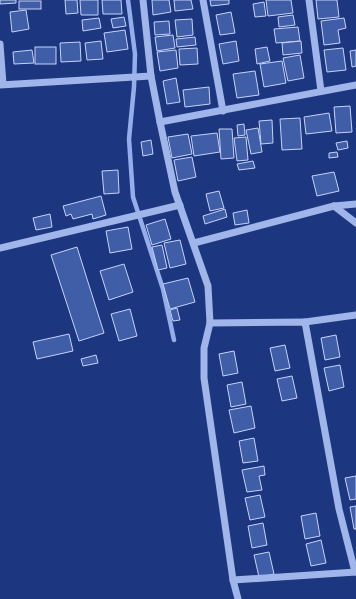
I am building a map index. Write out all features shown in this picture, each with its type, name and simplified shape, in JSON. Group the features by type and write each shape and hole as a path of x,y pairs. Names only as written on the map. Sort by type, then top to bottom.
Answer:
{"street":[{"path":"144,0 151,76 175,192 208,286 210,323 204,348 204,378 233,580 238,599"},
{"path":"203,0 223,111"},
{"path":"309,0 321,91"},
{"path":"0,44 1,85 151,76"},
{"path":"160,122 356,85"},
{"path":"194,243 334,206 356,204"},
{"path":"0,248 180,205"},
{"path":"334,206 356,223"},
{"path":"210,323 305,322 356,315"},
{"path":"233,580 356,572 339,509 305,322"}],"building":[{"path":"0,0 16,0 16,3 0,4"},
{"path":"65,0 77,0 78,13 66,14"},
{"path":"80,0 98,0 98,15 81,15"},
{"path":"102,0 121,0 122,14 103,14"},
{"path":"152,0 169,0 171,12 153,15"},
{"path":"174,0 191,0 193,9 175,11"},
{"path":"210,0 229,0 229,4 211,6"},
{"path":"266,0 291,0 293,13 268,16"},
{"path":"316,0 337,0 339,17 318,19"},
{"path":"19,1 41,1 41,9 19,9"},
{"path":"264,2 266,16 255,17 253,4"},
{"path":"26,10 29,29 12,32 10,12"},
{"path":"231,12 235,33 220,35 216,15"},
{"path":"293,15 295,25 279,27 278,17"},
{"path":"124,17 126,26 113,28 111,19"},
{"path":"99,18 101,28 83,31 82,20"},
{"path":"344,18 346,28 338,30 340,43 324,45 321,21"},
{"path":"192,19 193,35 177,37 175,20"},
{"path":"169,21 170,34 155,35 154,22"},
{"path":"298,27 300,41 276,43 274,29"},
{"path":"125,30 128,49 107,52 104,33"},
{"path":"173,35 175,48 157,51 155,37"},
{"path":"195,37 196,45 177,47 176,39"},
{"path":"101,41 103,59 87,60 85,43"},
{"path":"236,41 239,61 223,64 219,44"},
{"path":"301,41 302,53 283,55 282,43"},
{"path":"80,42 81,61 61,62 60,43"},
{"path":"35,47 56,47 56,64 35,64"},
{"path":"267,47 270,61 257,64 255,49"},
{"path":"197,48 198,64 180,65 179,49"},
{"path":"343,48 346,70 327,72 324,50"},
{"path":"32,50 34,63 14,64 13,52"},
{"path":"176,50 178,68 160,71 157,52"},
{"path":"356,50 356,66 352,67 350,51"},
{"path":"300,55 304,78 288,81 283,58"},
{"path":"282,61 286,83 264,87 260,64"},
{"path":"255,71 259,95 237,98 233,74"},
{"path":"176,78 180,102 167,104 163,81"},
{"path":"209,87 210,104 185,107 183,90"},
{"path":"350,106 352,132 336,133 334,107"},
{"path":"329,113 332,131 306,134 304,117"},
{"path":"300,118 302,149 282,150 280,119"},
{"path":"272,120 273,143 261,144 259,121"},
{"path":"244,124 245,135 238,136 237,125"},
{"path":"258,128 262,152 251,154 246,130"},
{"path":"219,129 232,129 234,158 221,159"},
{"path":"217,133 220,152 194,156 191,136"},
{"path":"188,134 192,154 172,158 168,137"},
{"path":"246,137 248,160 237,161 234,138"},
{"path":"151,140 153,154 143,156 141,142"},
{"path":"347,141 348,148 338,150 336,143"},
{"path":"337,152 338,157 329,158 329,153"},
{"path":"192,157 196,177 178,181 174,160"},
{"path":"253,161 255,168 239,170 237,164"},
{"path":"118,170 119,193 104,194 102,171"},
{"path":"334,172 339,191 317,196 312,176"},
{"path":"219,191 224,208 210,211 206,194"},
{"path":"101,196 106,215 93,219 92,214 73,219 71,214 66,216 63,206"},
{"path":"225,209 227,217 205,224 203,216"},
{"path":"247,210 249,223 235,225 233,213"},
{"path":"50,214 52,227 36,230 33,218"},
{"path":"165,219 171,239 152,245 146,225"},
{"path":"128,227 132,249 110,253 106,231"},
{"path":"180,240 186,264 170,268 164,243"},
{"path":"162,245 167,268 158,270 152,247"},
{"path":"77,247 104,333 79,341 51,255"},
{"path":"124,264 133,292 109,300 100,271"},
{"path":"188,278 195,302 170,309 163,284"},
{"path":"177,308 180,320 173,321 170,310"},
{"path":"130,309 137,336 119,341 111,314"},
{"path":"69,334 73,351 37,359 33,342"},
{"path":"336,335 340,357 325,360 321,338"},
{"path":"285,345 290,368 275,371 270,348"},
{"path":"234,351 238,373 223,376 219,354"},
{"path":"96,355 98,363 83,366 81,359"},
{"path":"340,365 344,387 329,391 324,368"},
{"path":"292,376 297,398 282,401 277,379"},
{"path":"242,382 246,404 231,407 227,385"},
{"path":"251,406 255,428 234,433 229,410"},
{"path":"254,438 258,461 243,463 239,441"},
{"path":"264,466 265,475 259,476 262,490 247,492 242,470"},
{"path":"356,476 356,499 350,500 345,478"},
{"path":"260,495 265,517 250,520 245,498"},
{"path":"356,506 356,529 354,529 350,507"},
{"path":"316,513 320,536 305,539 301,516"},
{"path":"263,523 267,545 252,548 248,526"},
{"path":"321,540 326,563 311,566 306,544"},
{"path":"269,552 274,574 259,577 254,555"}],"waterway":[{"path":"128,0 135,54 134,87 129,139 133,197 163,289 174,340"}]}
